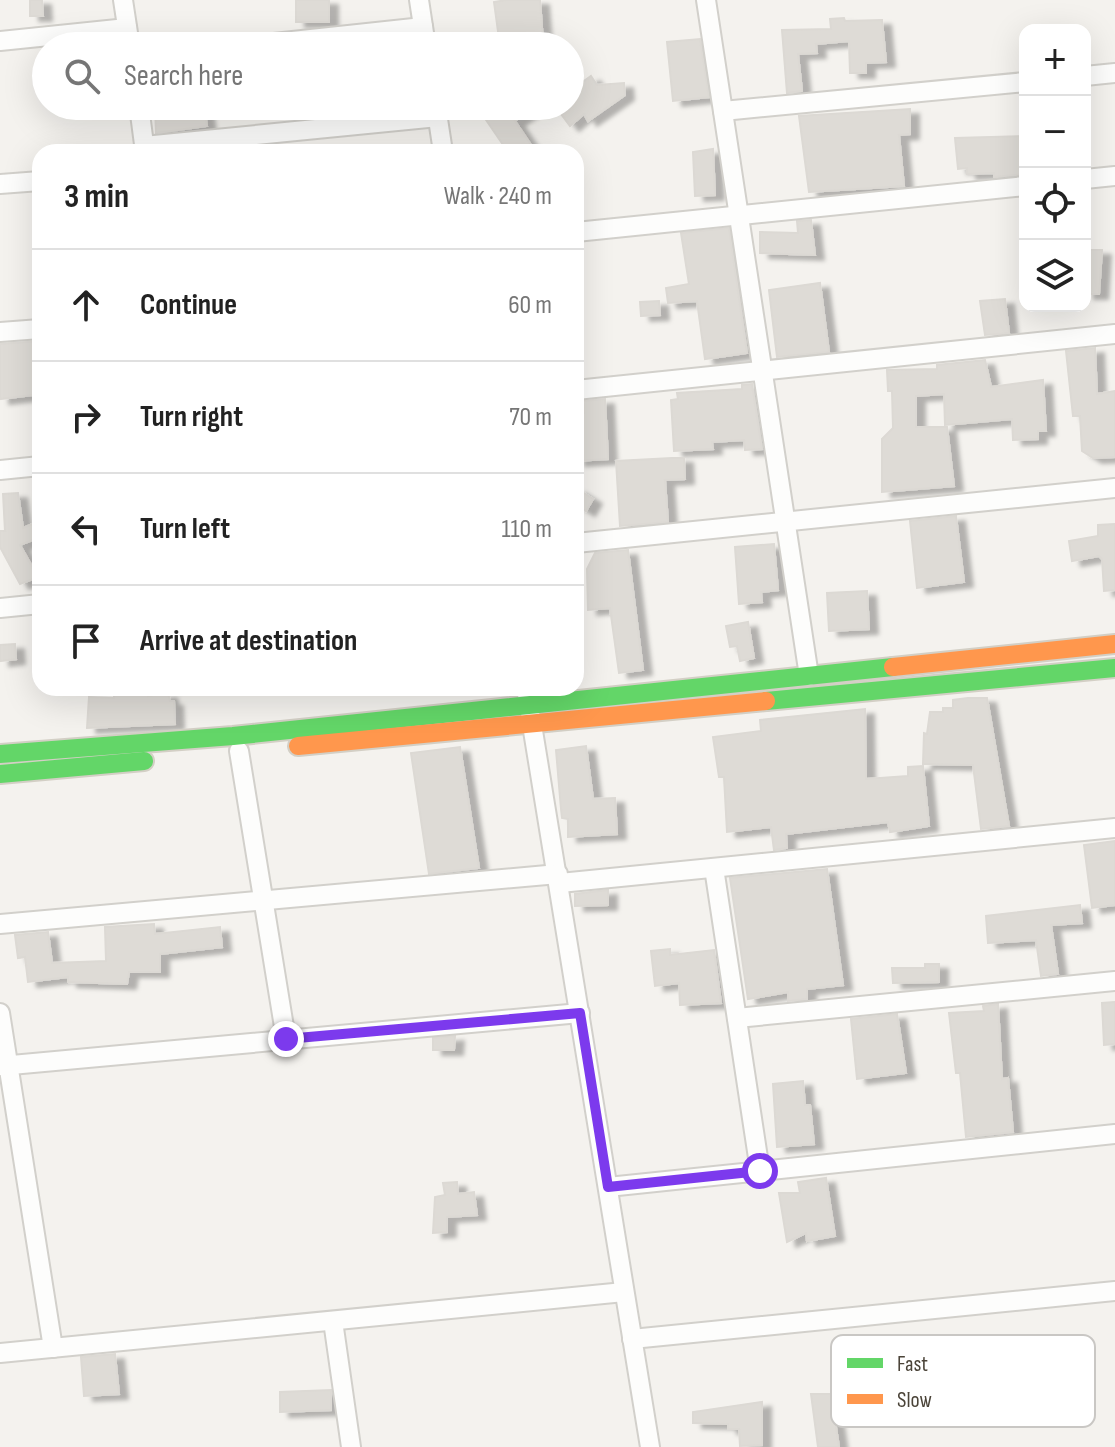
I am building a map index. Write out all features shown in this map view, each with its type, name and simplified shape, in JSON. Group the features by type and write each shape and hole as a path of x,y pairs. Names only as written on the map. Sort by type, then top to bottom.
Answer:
{"street":[{"path":"123,0 128,32"},
{"path":"419,0 424,32"},
{"path":"706,0 809,676"},
{"path":"376,32 423,27"},
{"path":"0,41 32,40"},
{"path":"1091,75 1115,73"},
{"path":"723,111 1019,83"},
{"path":"141,120 144,144"},
{"path":"184,144 374,120"},
{"path":"438,120 442,144"},
{"path":"1091,178 1115,176"},
{"path":"0,184 32,182"},
{"path":"584,231 1019,187"},
{"path":"0,332 32,330"},
{"path":"584,389 1115,334"},
{"path":"0,470 32,467"},
{"path":"584,542 1115,488"},
{"path":"0,608 32,605"},
{"path":"584,691 809,676 1115,644"},
{"path":"956,660 961,683"},
{"path":"0,774 1115,668"},
{"path":"0,754 233,736 520,696"},
{"path":"527,696 650,1447"},
{"path":"239,751 286,1039"},
{"path":"0,924 264,900 714,868 1115,828"},
{"path":"714,868 760,1171"},
{"path":"737,1018 1115,981"},
{"path":"0,1013 4,1065 53,1348"},
{"path":"4,1065 580,1013"},
{"path":"608,1187 1115,1134"},
{"path":"632,1339 1115,1291"},
{"path":"0,1353 624,1292"},
{"path":"333,1321 351,1447"}],"building":[{"path":"30,0 42,0 43,16 30,16"},
{"path":"296,0 329,0 329,22 296,22"},
{"path":"540,0 542,32 498,32 494,2"},
{"path":"844,18 845,21 882,20 886,62 866,63 866,73 850,73 849,41 816,44 817,53 798,54 802,91 787,93 782,30 831,29 830,19"},
{"path":"700,39 709,97 673,101 667,42"},
{"path":"591,76 597,85 624,83 625,95 588,121 584,114 584,81"},
{"path":"910,109 910,134 899,135 904,186 809,192 799,116"},
{"path":"156,120 206,120 207,126 156,133"},
{"path":"486,120 517,120 530,144 503,144"},
{"path":"1019,136 1019,175 994,177 994,173 967,174 967,168 958,169 955,138"},
{"path":"713,149 715,195 695,196 693,152"},
{"path":"811,220 815,255 760,253 760,232 798,233 797,221"},
{"path":"729,228 747,353 705,359 697,301 668,303 666,288 689,284 681,233"},
{"path":"1091,250 1102,250 1099,294 1091,294"},
{"path":"820,283 829,352 777,357 769,290"},
{"path":"1005,299 1009,333 985,335 980,301"},
{"path":"659,301 660,315 641,316 640,302"},
{"path":"32,342 32,395 0,399 0,344"},
{"path":"1095,348 1097,394 1115,391 1115,457 1093,458 1082,451 1080,416 1073,416 1066,351"},
{"path":"985,360 991,387 1043,380 1046,431 1038,431 1038,439 1013,440 1012,419 945,425 944,394 916,396 916,427 947,427 954,486 882,492 882,439 893,428 892,391 888,391 887,370 937,369 937,365"},
{"path":"752,384 762,449 745,450 744,440 712,442 713,449 674,451 671,400 678,399 677,393 742,389 742,385"},
{"path":"605,399 608,459 584,460 584,401"},
{"path":"684,458 685,479 665,480 668,522 620,526 616,461"},
{"path":"18,493 23,528 32,524 32,540 20,545 32,566 32,579 20,584 0,547 0,531 5,531 3,494"},
{"path":"584,493 593,499 584,510"},
{"path":"956,516 964,582 917,588 910,521"},
{"path":"1115,524 1115,590 1104,591 1102,559 1099,556 1072,561 1069,541 1098,536 1098,525"},
{"path":"774,544 778,590 761,592 762,602 739,604 735,547"},
{"path":"628,550 643,670 619,673 610,608 588,610 587,569 595,553"},
{"path":"867,591 869,629 829,631 827,593"},
{"path":"748,622 754,658 740,661 737,646 730,647 726,626"},
{"path":"15,644 16,659 0,661 0,645"},
{"path":"169,696 170,701 174,701 175,724 87,728 89,697"},
{"path":"987,698 1009,826 981,829 973,765 923,764 924,733 927,734 930,712 943,712 943,708 953,708 953,700"},
{"path":"865,709 866,779 908,776 908,767 923,766 929,826 890,832 888,822 786,834 787,848 774,850 771,827 727,832 724,777 719,777 713,737 761,731 760,720"},
{"path":"586,746 593,799 615,798 617,834 568,837 568,819 562,818 556,750"},
{"path":"460,747 479,868 429,874 411,753"},
{"path":"1115,841 1115,905 1092,908 1084,845"},
{"path":"827,869 843,985 807,989 807,999 788,1001 788,992 748,999 730,878"},
{"path":"608,890 608,905 575,906 575,894"},
{"path":"1080,905 1082,923 1051,925 1058,974 1041,976 1036,940 988,943 986,916"},
{"path":"154,924 155,934 220,927 222,947 160,954 160,972 129,972 127,984 68,982 68,977 28,982 25,957 18,958 15,935 48,932 52,963 106,961 105,927"},
{"path":"670,949 670,955 714,950 721,1003 680,1005 679,983 655,986 651,951"},
{"path":"925,964 939,964 939,982 893,983 892,968 925,968"},
{"path":"1115,1002 1115,1044 1104,1045 1102,1003"},
{"path":"998,1004 1002,1079 1008,1078 1013,1132 966,1137 960,1073 956,1073 949,1013 984,1011 983,1006"},
{"path":"897,1014 906,1073 857,1079 851,1019"},
{"path":"455,1036 454,1050 433,1050 433,1038"},
{"path":"803,1081 805,1105 810,1105 814,1144 777,1147 773,1084"},
{"path":"826,1178 835,1236 807,1241 806,1233 787,1242 779,1193 800,1193 798,1182"},
{"path":"457,1182 458,1194 474,1192 477,1215 447,1217 447,1232 433,1233 435,1197 445,1195 443,1183"},
{"path":"115,1354 119,1394 84,1396 81,1357"},
{"path":"331,1390 331,1410 280,1412 280,1392"},
{"path":"811,1394 831,1394 831,1427 836,1427 839,1447 818,1447"},
{"path":"762,1402 762,1445 740,1446 739,1429 728,1429 728,1424 693,1423 693,1412"}],"traffic: fast":[{"path":"0,754 233,736 893,667"},
{"path":"766,701 1115,668"},
{"path":"0,774 144,761"}],"traffic: slow":[{"path":"893,667 1115,644"},
{"path":"298,746 766,701"}],"route":[{"path":"286,1039 580,1013 608,1187 760,1171"}]}
